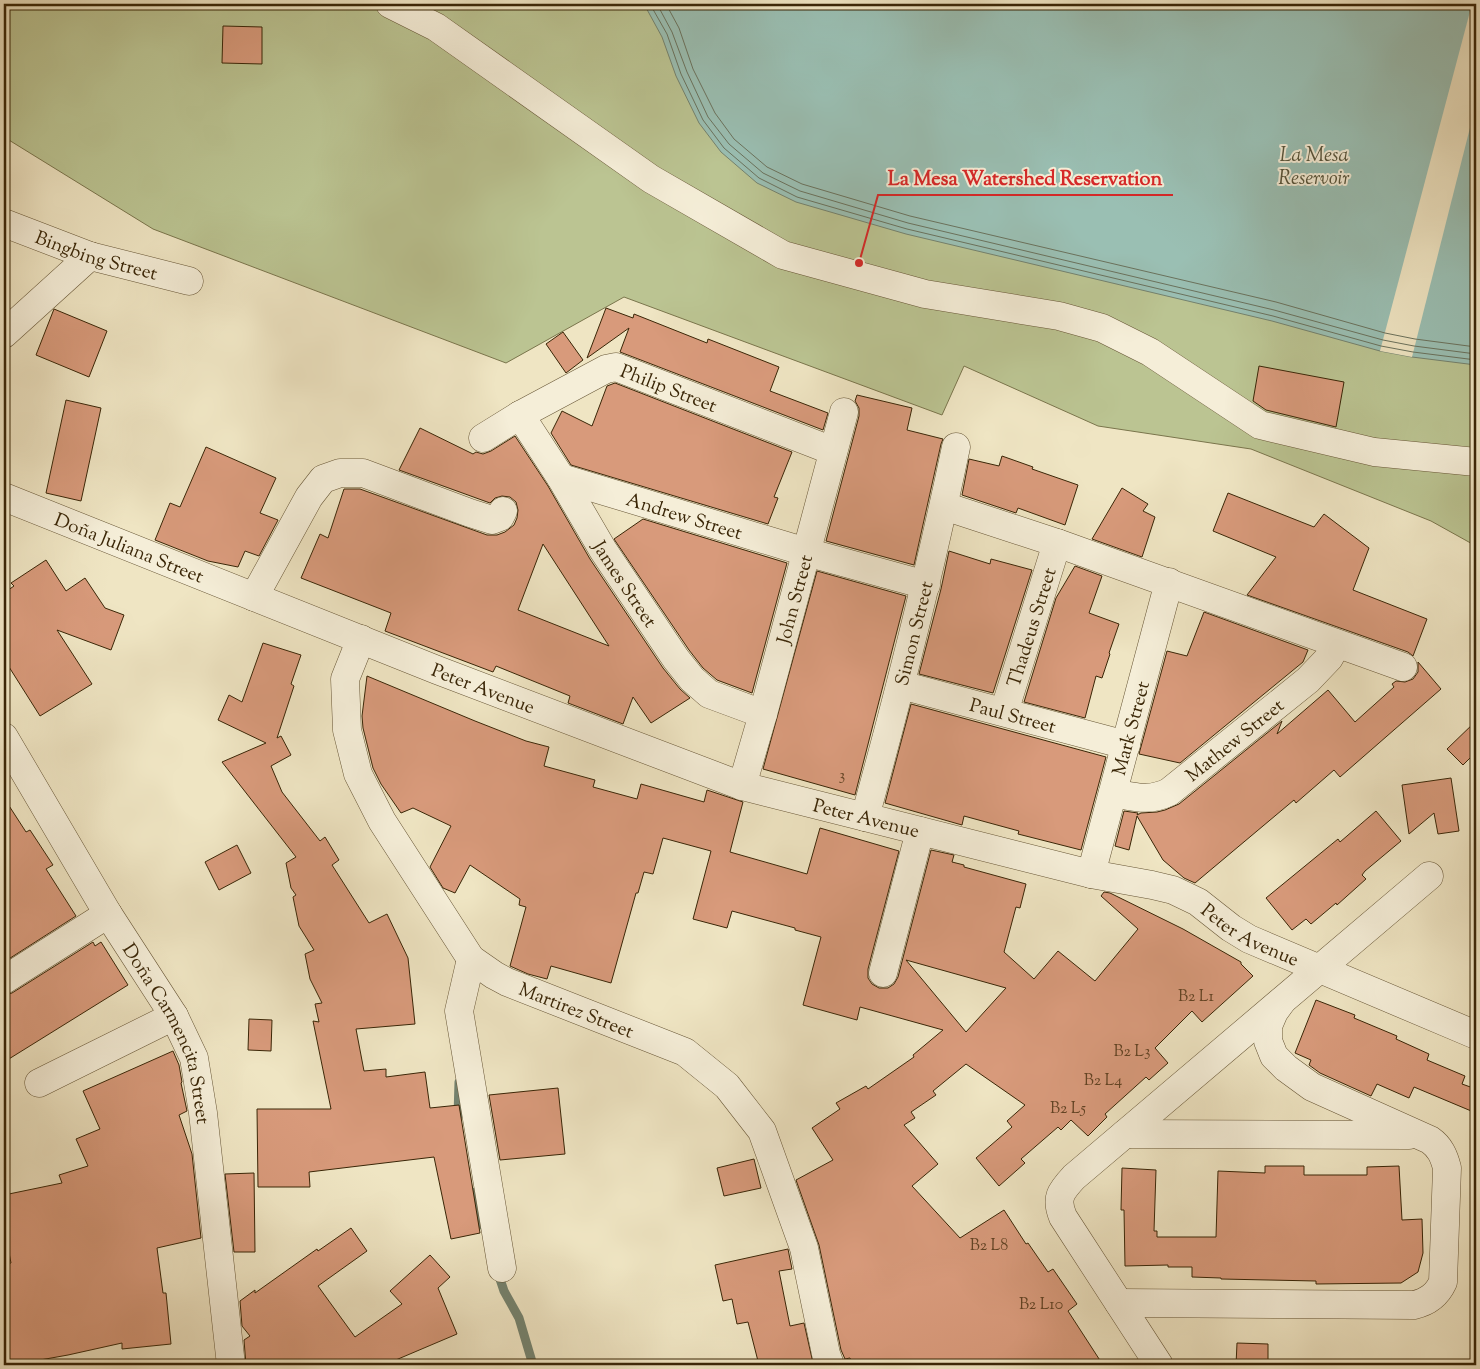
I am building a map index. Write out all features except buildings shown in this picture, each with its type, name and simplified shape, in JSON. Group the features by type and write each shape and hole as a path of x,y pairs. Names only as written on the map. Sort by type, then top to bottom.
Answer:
{"street":[{"path":"390,4 436,27 651,179 783,255 925,294 1059,316 1102,328 1150,352 1260,425 1374,452 1476,462"},
{"name":"Bingbing Street","path":"4,223 90,256 189,281"},
{"path":"4,334 90,256"},
{"name":"Philip Street","path":"483,438 520,415 606,369 616,367 833,450"},
{"name":"John Street","path":"742,786 764,714 844,412"},
{"name":"James Street","path":"520,415 561,478 603,550 676,659 692,679 709,694 764,714"},
{"name":"Simon Street","path":"865,817 926,585 956,447"},
{"path":"254,597 309,497 323,479 340,472 363,474 470,514 492,520 500,517 503,511"},
{"name":"Andrew Street","path":"561,478 806,552 926,585"},
{"name":"Doña Juliana Street","path":"4,497 254,597"},
{"path":"944,506 1169,582 1337,644 1403,666"},
{"name":"Thadeus Street","path":"1004,712 1057,543"},
{"name":"Mark Street","path":"1091,874 1169,582"},
{"name":"Peter Avenue","path":"254,597 742,786 1091,874 1152,885 1181,893 1198,902 1231,928 1249,939 1476,1035"},
{"name":"Martirez Street","path":"361,639 345,679 347,730 358,774 382,821 471,959 494,976 507,982 685,1052 726,1086 762,1131 804,1248 826,1354 830,1365"},
{"name":"Mathew Street","path":"1113,792 1143,798 1159,797 1169,792 1308,680 1328,658 1337,644"},
{"name":"Paul Street","path":"901,685 1126,745"},
{"name":"Doña Carmencita Street","path":"6,748 108,914 174,1016 194,1058 203,1113 231,1365"},
{"path":"883,974 920,831"},
{"path":"1159,1365 1062,1217 1059,1203 1063,1189 1074,1177 1429,876"},
{"path":"4,980 108,914"},
{"path":"471,959 460,1011 502,1268"},
{"path":"1119,1303 1414,1305 1425,1302 1439,1290 1443,1282 1447,1168 1444,1157 1438,1146 1430,1140 1312,1087 1286,1068 1274,1056 1268,1041 1268,1026 1274,1012 1282,1001"},
{"path":"39,1083 174,1016"},
{"path":"1125,1134 1420,1135"}],"green space":[{"path":"4,4 1476,4 1476,546 1431,521 1251,449 1098,426 964,366 942,415 624,297 506,363 153,229 4,137"}],"water":[{"name":"La Mesa Reservoir","path":"644,4 1476,4 1476,365 1380,351 1272,321 906,234 796,202 757,183 721,152 699,123 676,76 662,37"}],"pier":[{"path":"1472,4 1476,4 1476,104 1412,357 1380,351"}],"waterway":[{"path":"458,1116 459,1082"},
{"path":"472,1192 482,1225"},
{"path":"497,1270 504,1291 519,1318 533,1365"}],"place":[{"name":"La Mesa Watershed Reservation","path":"859,263"}]}
